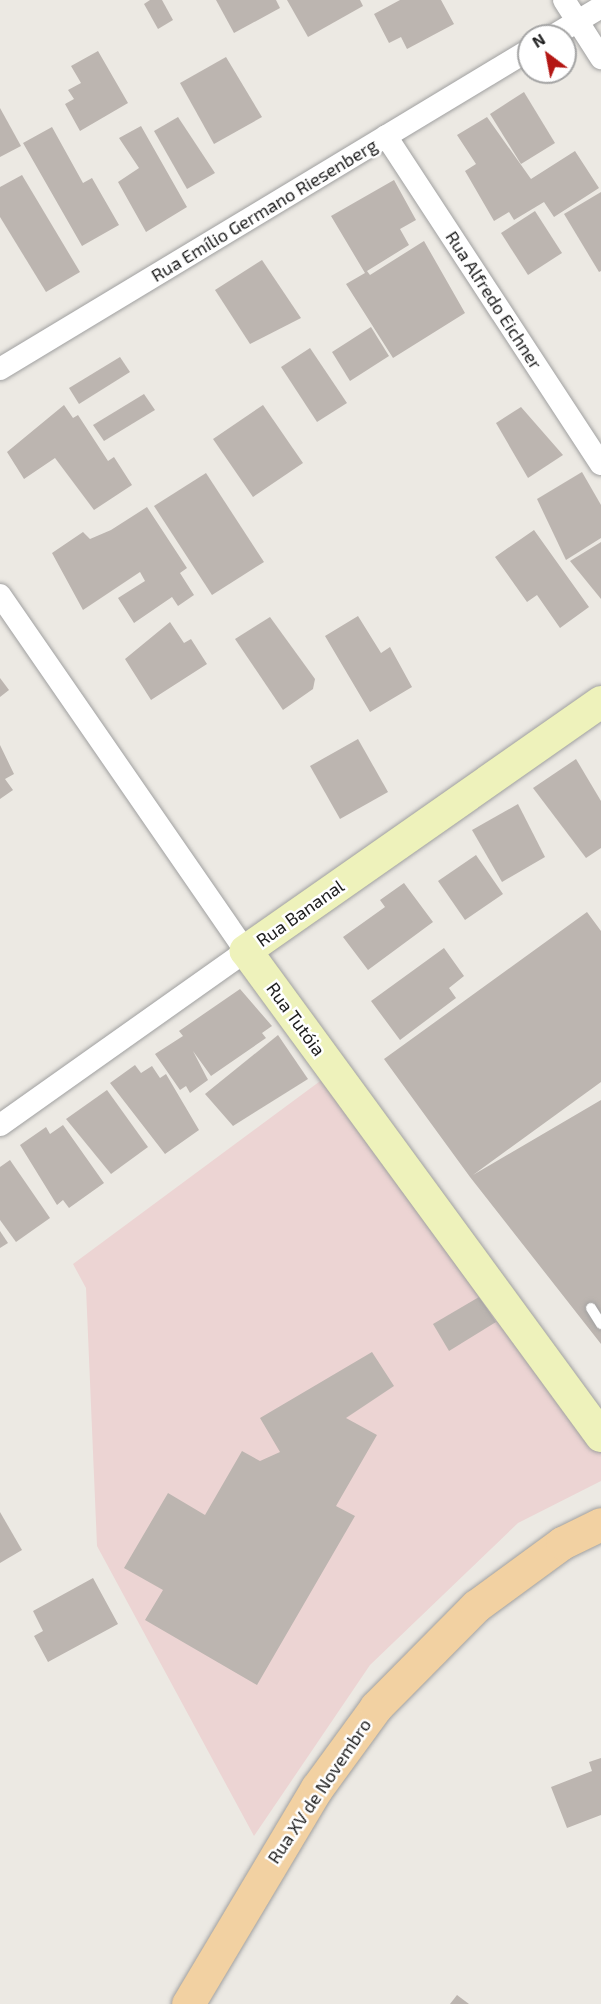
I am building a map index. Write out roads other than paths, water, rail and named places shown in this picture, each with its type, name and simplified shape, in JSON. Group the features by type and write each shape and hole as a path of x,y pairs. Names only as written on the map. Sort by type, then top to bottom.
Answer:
{"main road":[{"name":"Rua XV de Novembro","path":"188,2004 317,1788 376,1707 476,1606 562,1544 601,1524"}],"street":[{"path":"564,0 601,58"},
{"path":"573,24 601,7"},
{"name":"Rua Emílio Germano Riesenberg","path":"0,369 517,57"},
{"name":"Rua Alfredo Eichner","path":"386,136 601,464"},
{"name":"Rua Tutóia","path":"0,595 246,951 601,1436"},
{"name":"Rua Bananal","path":"0,1125 601,702"}],"lane":[{"path":"591,1308 601,1324"}]}
